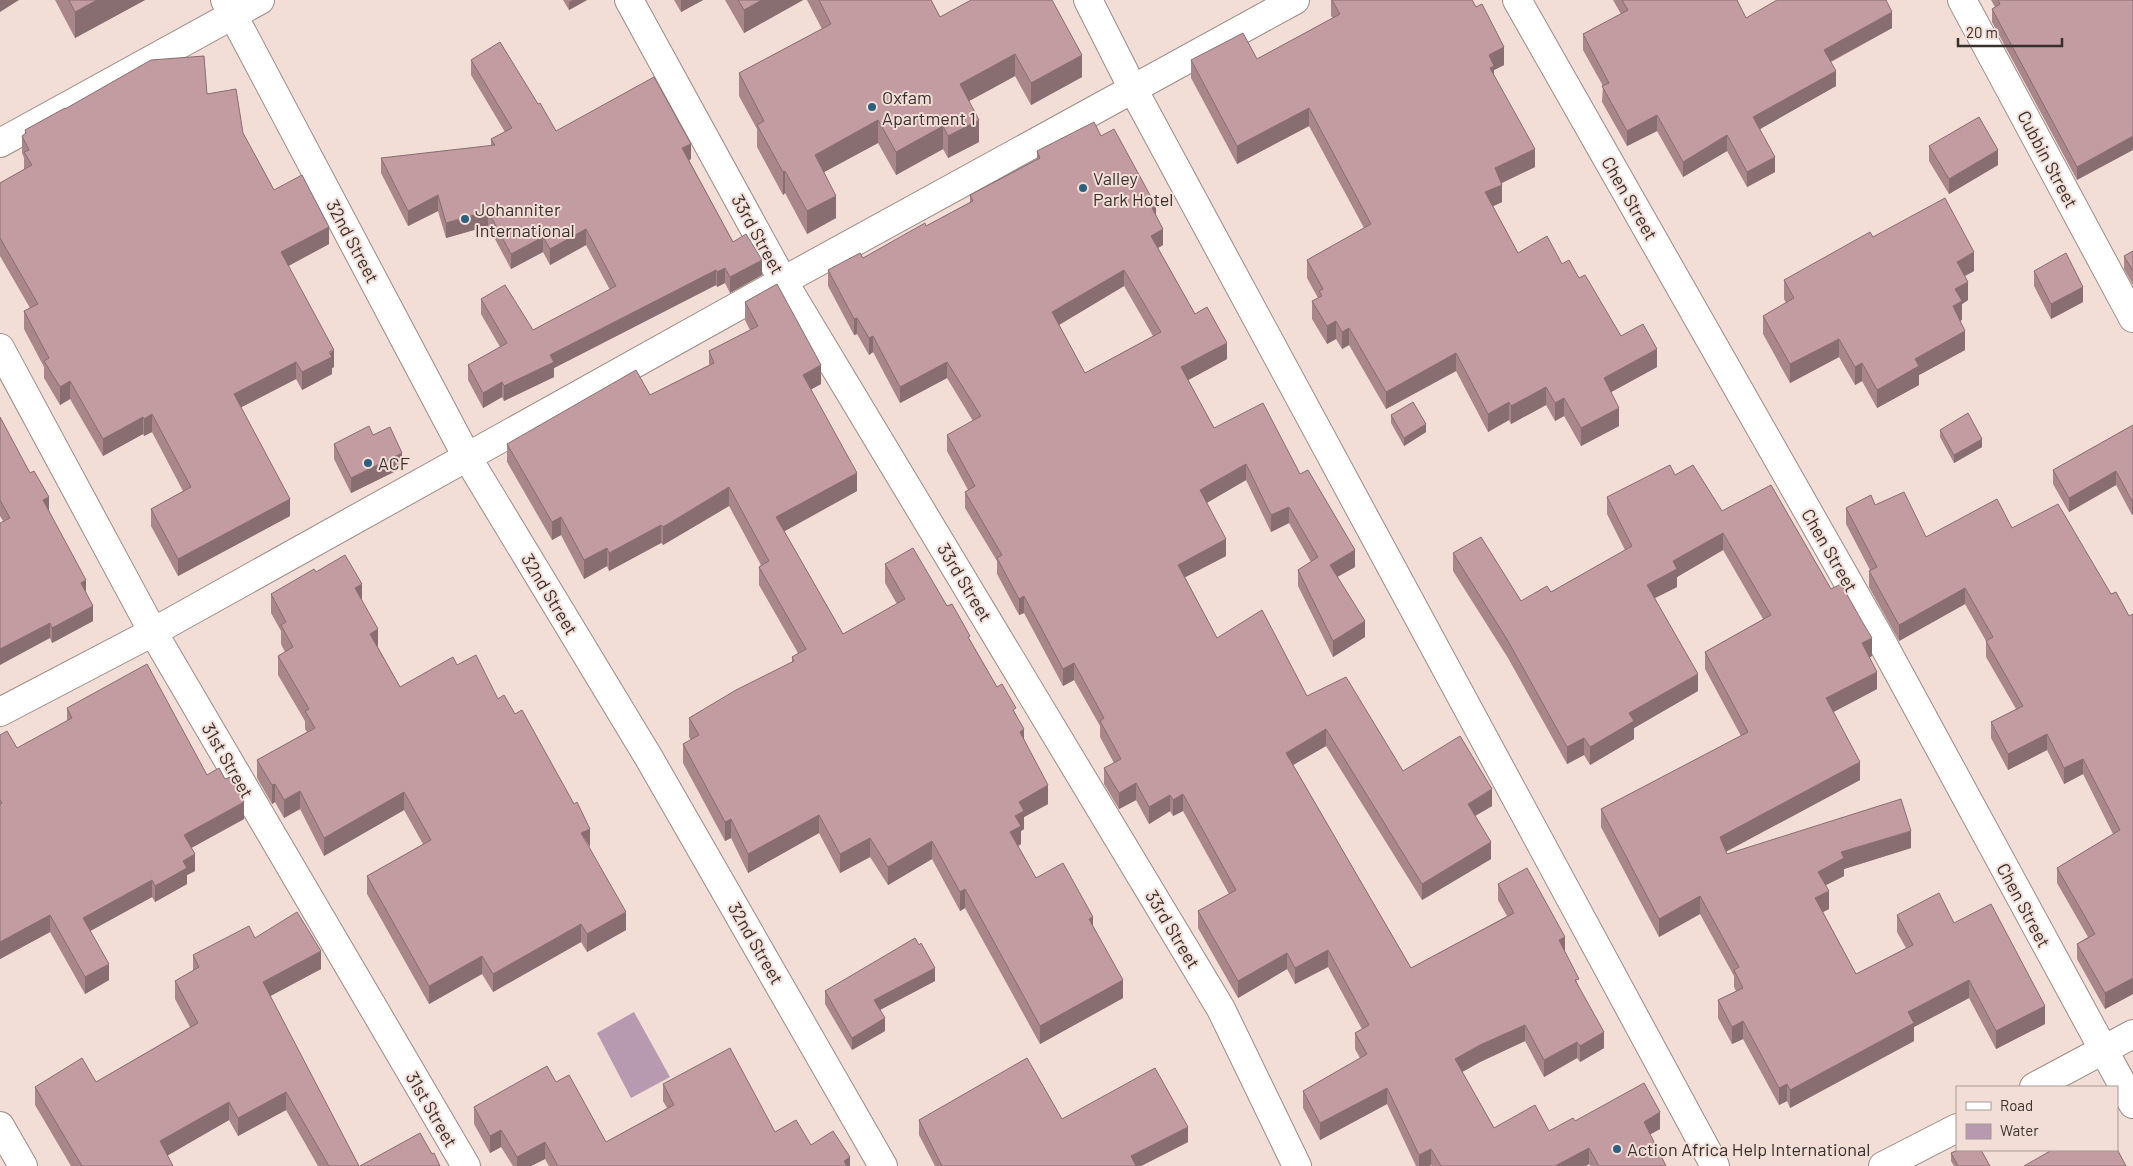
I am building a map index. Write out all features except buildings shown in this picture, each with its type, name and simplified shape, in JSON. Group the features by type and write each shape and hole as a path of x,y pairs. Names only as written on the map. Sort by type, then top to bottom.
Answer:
{"street":[{"path":"0,143 228,7 260,0"},
{"name":"33rd Street","path":"629,0 783,281 1221,1009 1297,1166"},
{"path":"1088,0 1133,89 1716,1166"},
{"path":"0,712 153,632 783,281 1295,0"},
{"name":"Chen Street","path":"1517,0 1872,624 2133,1104"},
{"name":"Cubbin Street","path":"1962,0 2133,318"},
{"name":"32nd Street","path":"228,7 467,457 649,758 884,1166"},
{"name":"31st Street","path":"0,348 153,632 466,1166"},
{"path":"2036,1086 2133,1034"},
{"path":"0,1126 23,1166"},
{"path":"1883,1166 1956,1129"}],"water":[{"path":"634,1012 670,1077 631,1098 597,1033"}],"place":[{"name":"Oxfam Apartment 1","path":"872,107"},
{"name":"Valley Park Hotel","path":"1083,188"},
{"name":"Johanniter International","path":"465,219"},
{"name":"ACF","path":"368,463"},
{"name":"Action Africa Help International","path":"1617,1149"}]}
